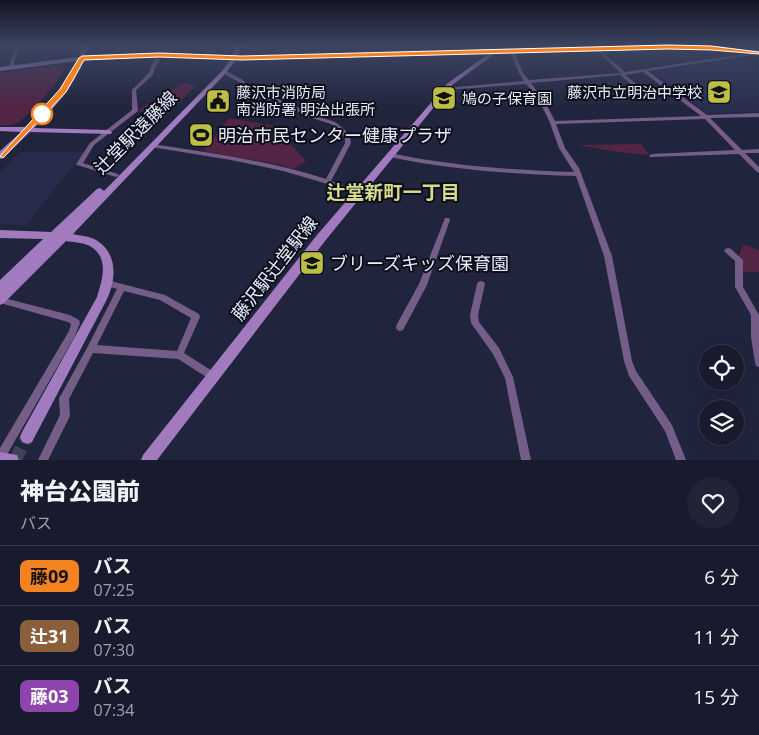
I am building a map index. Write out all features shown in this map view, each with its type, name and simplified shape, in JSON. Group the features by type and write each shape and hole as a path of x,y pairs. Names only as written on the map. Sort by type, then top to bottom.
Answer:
{"street":[{"path":"0,156 67,86 77,67"},
{"path":"116,175 79,164 92,144 135,110 134,90 150,75 155,67"},
{"name":"辻堂駅遠藤線","path":"59,236 221,67"},
{"name":"辻堂駅遠藤線","path":"59,236 81,221 224,72 226,67"},
{"name":"藤沢駅辻堂駅線","path":"148,460 321,238 446,89 470,67"},
{"path":"520,67 527,82 542,102 553,123 562,148 578,174 606,249 632,373 669,428 681,460"},
{"path":"616,67 653,100"},
{"path":"446,89 623,74 666,67"},
{"path":"645,71 707,118 759,171"},
{"path":"224,72 241,81 250,93 286,104 308,115 333,124 342,130 348,138 348,143 328,181"},
{"path":"553,123 759,116"},
{"path":"0,129 108,132"},
{"path":"153,146 280,167 328,181 358,194"},
{"path":"652,156 759,151"},
{"path":"390,155 480,169 578,174"},
{"path":"400,327 423,284 447,220"},
{"path":"0,234 59,236 93,243 106,256 109,268 102,298 27,437"},
{"path":"0,287 59,236"},
{"path":"12,460 0,459 76,323 70,319 0,300 59,236"},
{"path":"728,251 738,260 738,287 755,314 755,337 759,363"},
{"path":"107,283 162,297 196,317 179,355"},
{"path":"481,284 474,315 475,323 496,351 509,377 526,460"},
{"path":"43,460 65,416 64,398 92,349 122,287"},
{"path":"92,349 179,355 214,377"}],"shaded area":[{"path":"38,67 66,67 58,81 38,104 17,123 10,125 0,125 0,73"},
{"name":"藤沢市立明治中学校","path":"684,67 755,67 759,70 759,112 707,114 653,72"},
{"path":"184,83 195,86 162,120 139,111 139,109"},
{"path":"229,118 275,126 306,161 294,169 277,164 203,151"},
{"path":"641,144 649,155 577,145"},
{"path":"20,152 84,152 26,225 0,224 0,173"},
{"path":"743,244 759,250 759,272 741,272 738,258"}],"tunnel":[{"path":"15,460 27,437"}],"bus line":[{"name":"藤09","path":"0,156 67,86 77,67"}],"place":[{"name":"藤沢市立明治中学校","path":"719,92"},
{"name":"鳩の子保育園","path":"444,98"},
{"name":"藤沢市消防局 南消防署 明治出張所","path":"218,101"},
{"name":"明治市民センター健康プラザ","path":"201,135"},
{"name":"ブリーズキッズ保育園","path":"312,263"}],"district":[{"name":"辻堂新町一丁目","path":"393,192"}]}
